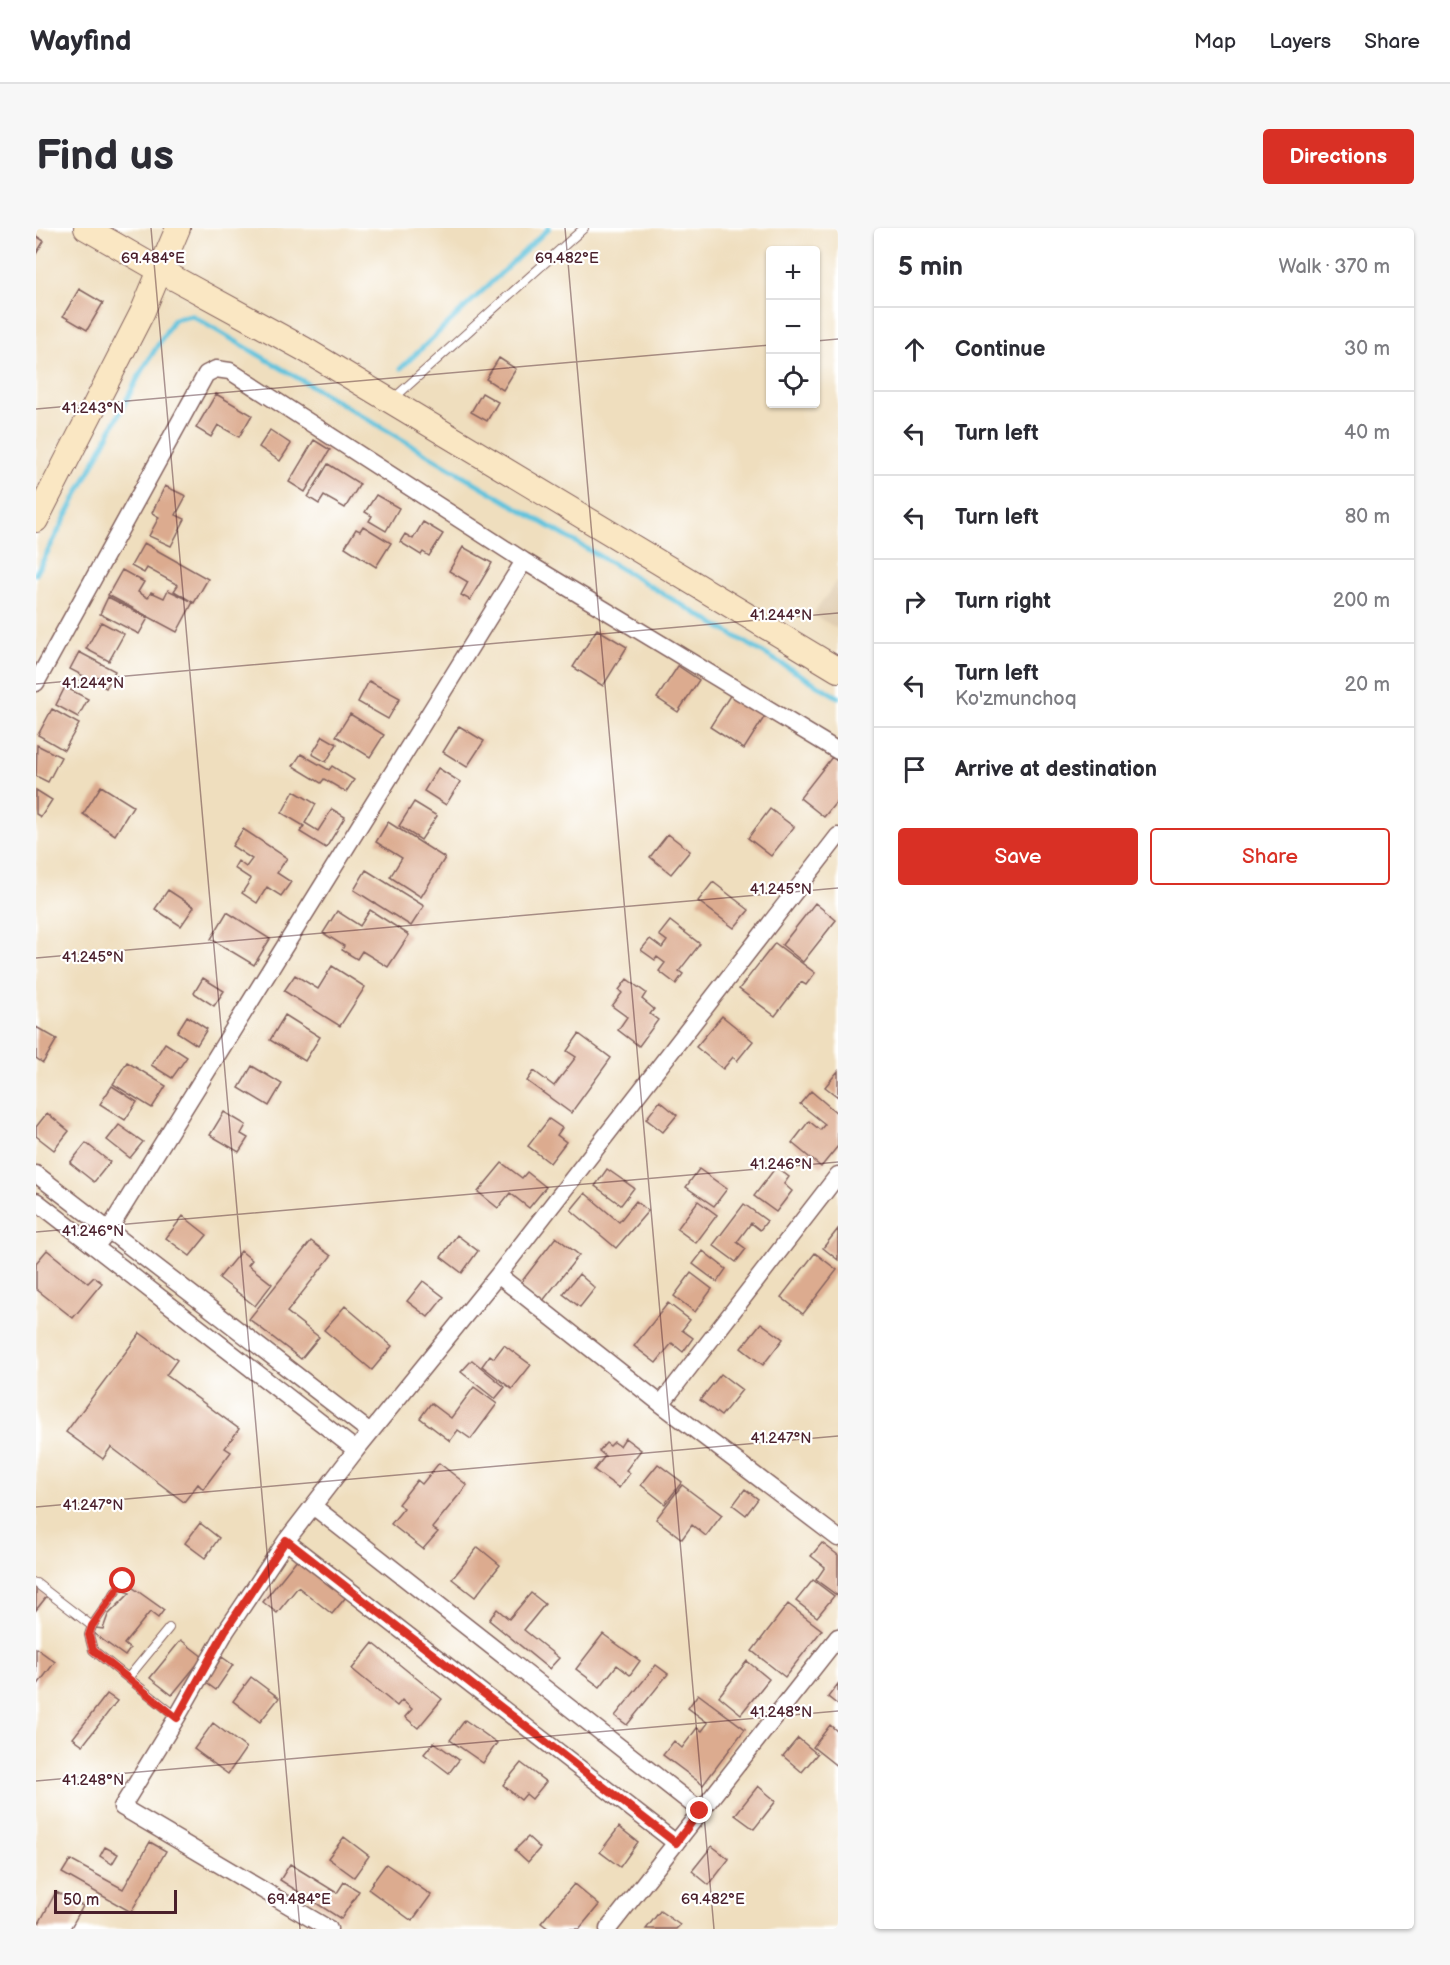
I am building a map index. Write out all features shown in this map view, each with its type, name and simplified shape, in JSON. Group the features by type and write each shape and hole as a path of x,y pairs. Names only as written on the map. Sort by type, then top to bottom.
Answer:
{"main road":[{"path":"86,228 304,349 838,670"},
{"path":"36,520 139,319 178,228"},
{"path":"214,300 405,423 838,682"}],"street":[{"path":"36,683 206,374 216,369 230,371 524,561 838,751"},
{"path":"95,1247 108,1231 524,561"},
{"path":"328,1929 122,1807 177,1718 225,1631 286,1540 370,1432 498,1275 838,836"},
{"path":"36,1174 370,1432"},
{"path":"661,1404 838,1175"},
{"path":"36,1201 356,1450"},
{"path":"498,1275 661,1404 838,1538"},
{"path":"313,1506 700,1811"},
{"path":"286,1540 676,1843"},
{"path":"608,1929 838,1637"}],"lane":[{"path":"390,401 584,228"},
{"path":"123,1581 92,1626 89,1635 93,1650 177,1718"},
{"path":"36,1582 92,1626"},
{"path":"128,1678 169,1628"}],"shaded area":[{"path":"838,579 838,629 813,615"}],"building":[{"path":"36,236 44,241 36,254"},
{"path":"79,289 103,303 87,330 63,316"},
{"path":"499,358 516,369 503,390 486,379"},
{"path":"482,393 498,402 487,421 471,412"},
{"path":"216,394 252,415 239,437 218,425 211,437 196,428"},
{"path":"270,430 291,444 280,461 259,447"},
{"path":"314,440 330,450 305,492 289,482"},
{"path":"328,464 360,484 345,508 324,496 319,504 308,497"},
{"path":"165,486 186,496 176,515 185,519 171,546 149,536 159,517 152,513"},
{"path":"376,495 399,508 386,531 369,521 372,516 365,512"},
{"path":"423,522 443,534 429,556 423,552 421,555 400,542 405,534 413,539"},
{"path":"363,526 391,543 376,567 345,547 356,529 360,531"},
{"path":"144,543 208,579 194,603 174,591 178,585 147,568 144,573 131,566"},
{"path":"463,547 492,563 470,600 461,595 468,582 449,571"},
{"path":"122,570 144,582 138,592 148,598 151,592 164,598 168,590 193,602 177,632 108,595"},
{"path":"108,597 148,618 139,634 100,614"},
{"path":"101,622 124,634 109,661 86,649"},
{"path":"597,629 627,647 603,686 573,667"},
{"path":"79,652 115,671 106,688 70,669"},
{"path":"678,666 699,680 678,712 657,698"},
{"path":"369,681 400,698 388,719 358,702"},
{"path":"65,687 88,699 78,717 56,705"},
{"path":"731,694 765,716 744,749 710,727"},
{"path":"52,709 79,724 64,750 38,735"},
{"path":"350,714 384,735 370,757 336,736"},
{"path":"459,726 484,741 467,767 443,752"},
{"path":"323,736 337,744 326,762 312,754"},
{"path":"37,745 61,757 48,782 36,776"},
{"path":"301,754 329,770 332,766 354,780 346,792 324,779 321,783 293,766"},
{"path":"832,757 838,762 838,800 824,817 800,798"},
{"path":"438,768 460,782 446,805 424,791"},
{"path":"101,786 133,806 115,835 83,814"},
{"path":"36,790 52,800 41,817 36,814"},
{"path":"294,791 316,804 305,823 318,831 332,809 345,817 326,848 300,832 304,826 282,813"},
{"path":"414,802 437,816 421,840 399,826"},
{"path":"770,809 794,827 771,856 748,838"},
{"path":"388,822 445,858 421,897 390,877 402,858 376,842"},
{"path":"243,829 287,858 277,873 291,882 281,896 267,887 257,903 242,893 251,879 234,868 238,861 246,867 252,859 232,846"},
{"path":"668,834 690,851 671,874 650,857"},
{"path":"366,870 424,906 411,926 354,890"},
{"path":"713,882 749,910 734,928 698,901"},
{"path":"168,890 194,907 181,926 155,909"},
{"path":"815,903 836,920 803,962 782,945"},
{"path":"370,910 409,935 388,967 362,951 357,959 342,950 344,946 323,933 337,911 360,926"},
{"path":"227,912 270,939 254,965 211,939"},
{"path":"670,921 700,944 679,971 683,974 676,984 659,971 665,963 657,957 655,960 641,950 650,939 662,948 667,941 659,935"},
{"path":"775,943 815,973 806,985 801,982 775,1016 739,989"},
{"path":"332,966 365,987 340,1026 284,991 295,975 318,989"},
{"path":"203,978 224,991 214,1006 194,993"},
{"path":"627,979 646,993 642,999 654,1009 650,1014 658,1020 639,1046 618,1030 627,1017 612,1006 622,993 619,990"},
{"path":"285,1015 320,1037 305,1061 270,1040"},
{"path":"187,1016 207,1029 197,1045 177,1032"},
{"path":"722,1016 753,1041 737,1061 733,1057 723,1069 696,1047"},
{"path":"36,1027 57,1039 43,1063 36,1058"},
{"path":"579,1034 611,1058 571,1113 527,1081 534,1071 554,1086 576,1057 567,1051"},
{"path":"165,1043 187,1057 172,1078 151,1065"},
{"path":"127,1062 166,1086 152,1108 113,1084"},
{"path":"252,1066 282,1084 269,1106 239,1088"},
{"path":"838,1071 838,1097 825,1087"},
{"path":"112,1086 137,1102 125,1120 100,1104"},
{"path":"811,1091 838,1114 838,1146 821,1167 792,1143 809,1121 820,1130 825,1124 800,1104"},
{"path":"660,1101 677,1115 663,1132 646,1119"},
{"path":"224,1112 246,1125 241,1134 248,1138 239,1152 210,1135"},
{"path":"47,1113 69,1131 54,1150 36,1136 36,1127"},
{"path":"549,1119 562,1128 557,1135 566,1142 550,1163 528,1146"},
{"path":"119,1125 143,1142 130,1158 107,1140"},
{"path":"86,1143 110,1162 94,1182 70,1163"},
{"path":"502,1163 522,1178 527,1172 546,1187 529,1208 510,1193 498,1208 478,1192"},
{"path":"776,1167 789,1177 784,1184 792,1191 776,1212 754,1196"},
{"path":"607,1169 634,1188 621,1205 595,1186"},
{"path":"699,1169 727,1189 714,1206 686,1187"},
{"path":"585,1193 619,1222 636,1201 648,1211 616,1248 571,1210"},
{"path":"698,1201 717,1215 696,1243 677,1229"},
{"path":"744,1204 767,1221 760,1230 751,1223 737,1242 746,1249 736,1262 713,1245"},
{"path":"183,1216 207,1235 190,1256 166,1238"},
{"path":"838,1229 838,1260 823,1248"},
{"path":"457,1235 478,1251 462,1273 441,1257"},
{"path":"556,1237 579,1255 542,1302 519,1285"},
{"path":"311,1241 331,1256 287,1312 319,1337 301,1359 249,1319"},
{"path":"47,1250 88,1283 94,1277 102,1283 73,1318 36,1289 36,1263"},
{"path":"241,1251 252,1260 248,1265 272,1284 255,1306 219,1278"},
{"path":"703,1251 726,1269 717,1282 693,1264"},
{"path":"815,1253 837,1270 803,1314 781,1297"},
{"path":"691,1273 712,1289 695,1312 674,1296"},
{"path":"579,1274 595,1288 580,1307 563,1294"},
{"path":"423,1281 444,1297 428,1317 407,1301"},
{"path":"668,1303 690,1320 682,1330 693,1338 683,1352 672,1343 656,1363 634,1346"},
{"path":"345,1306 392,1346 372,1370 324,1330"},
{"path":"761,1323 783,1339 763,1365 741,1348"},
{"path":"140,1333 177,1360 166,1375 239,1429 225,1448 231,1452 203,1489 198,1484 184,1502 111,1447 103,1459 66,1432"},
{"path":"504,1345 531,1365 512,1389 482,1366 490,1355 494,1358"},
{"path":"472,1360 505,1387 495,1399 461,1372"},
{"path":"721,1374 742,1390 721,1416 700,1400"},
{"path":"474,1387 497,1404 471,1439 458,1430 450,1441 420,1418 431,1403 451,1418"},
{"path":"625,1438 641,1450 626,1470 630,1473 619,1488 594,1470 605,1456 599,1451 606,1443 610,1446 614,1442 620,1446"},
{"path":"439,1463 467,1485 432,1528 438,1532 423,1549 391,1524 404,1508 398,1504 417,1480 422,1484"},
{"path":"658,1464 682,1482 665,1504 641,1485"},
{"path":"682,1485 722,1515 706,1536 692,1525 682,1539 656,1519"},
{"path":"745,1489 758,1499 746,1515 733,1505"},
{"path":"200,1523 219,1538 205,1558 185,1543"},
{"path":"822,1543 838,1555 838,1596 816,1580 825,1567 811,1556"},
{"path":"478,1547 500,1565 475,1597 452,1579"},
{"path":"298,1558 346,1597 332,1614 298,1587 277,1613 263,1602"},
{"path":"813,1580 834,1596 817,1617 796,1601"},
{"path":"129,1585 164,1610 158,1618 150,1612 124,1644 130,1649 125,1656 93,1633 96,1628 103,1629 108,1615 130,1593 123,1591"},
{"path":"36,1587 47,1596 36,1610"},
{"path":"531,1593 545,1604 524,1630 559,1658 549,1669 489,1620 497,1609 509,1619"},
{"path":"788,1604 822,1630 785,1677 752,1651"},
{"path":"603,1634 640,1661 630,1675 617,1665 600,1687 576,1669"},
{"path":"181,1640 203,1657 172,1695 150,1678"},
{"path":"373,1643 442,1699 418,1728 405,1717 412,1709 402,1700 397,1706 352,1669"},
{"path":"36,1648 55,1662 36,1687"},
{"path":"222,1657 233,1665 216,1690 205,1682"},
{"path":"747,1661 769,1679 741,1714 719,1696"},
{"path":"656,1665 668,1674 627,1725 615,1716"},
{"path":"251,1677 279,1698 260,1722 233,1701"},
{"path":"838,1684 838,1705 828,1697"},
{"path":"107,1694 117,1701 83,1745 73,1738"},
{"path":"698,1694 745,1729 703,1785 663,1755 674,1741 682,1748 697,1728 702,1731 708,1723 688,1708"},
{"path":"465,1720 497,1743 483,1763 450,1740"},
{"path":"213,1723 246,1748 228,1774 194,1749"},
{"path":"830,1725 838,1732 838,1767 813,1747"},
{"path":"798,1738 817,1754 802,1772 783,1756"},
{"path":"434,1742 459,1760 449,1773 424,1754"},
{"path":"521,1763 546,1782 532,1799 526,1794 521,1800 503,1785"},
{"path":"758,1786 776,1801 754,1829 735,1815"},
{"path":"619,1827 638,1842 620,1867 600,1852"},
{"path":"344,1837 369,1856 354,1877 328,1858"},
{"path":"528,1837 540,1848 528,1862 515,1850"},
{"path":"150,1842 166,1851 131,1912 62,1873 70,1860 123,1889"},
{"path":"712,1846 729,1859 709,1885 692,1871"},
{"path":"105,1847 118,1854 112,1864 100,1856"},
{"path":"290,1864 337,1893 344,1882 359,1891 341,1919 280,1880"},
{"path":"386,1864 431,1895 412,1921 368,1889"},
{"path":"574,1884 599,1905 579,1929 549,1929 541,1923"},
{"path":"56,1892 83,1906 70,1929 36,1929"},
{"path":"660,1911 680,1925 676,1929 646,1929"}],"waterway":[{"path":"401,368 549,228"},
{"path":"36,574 140,374 174,319 191,315 838,697"}],"route":[{"path":"123,1581 92,1626 89,1635 93,1650 177,1718 225,1631 286,1540 676,1843 700,1811"}]}
